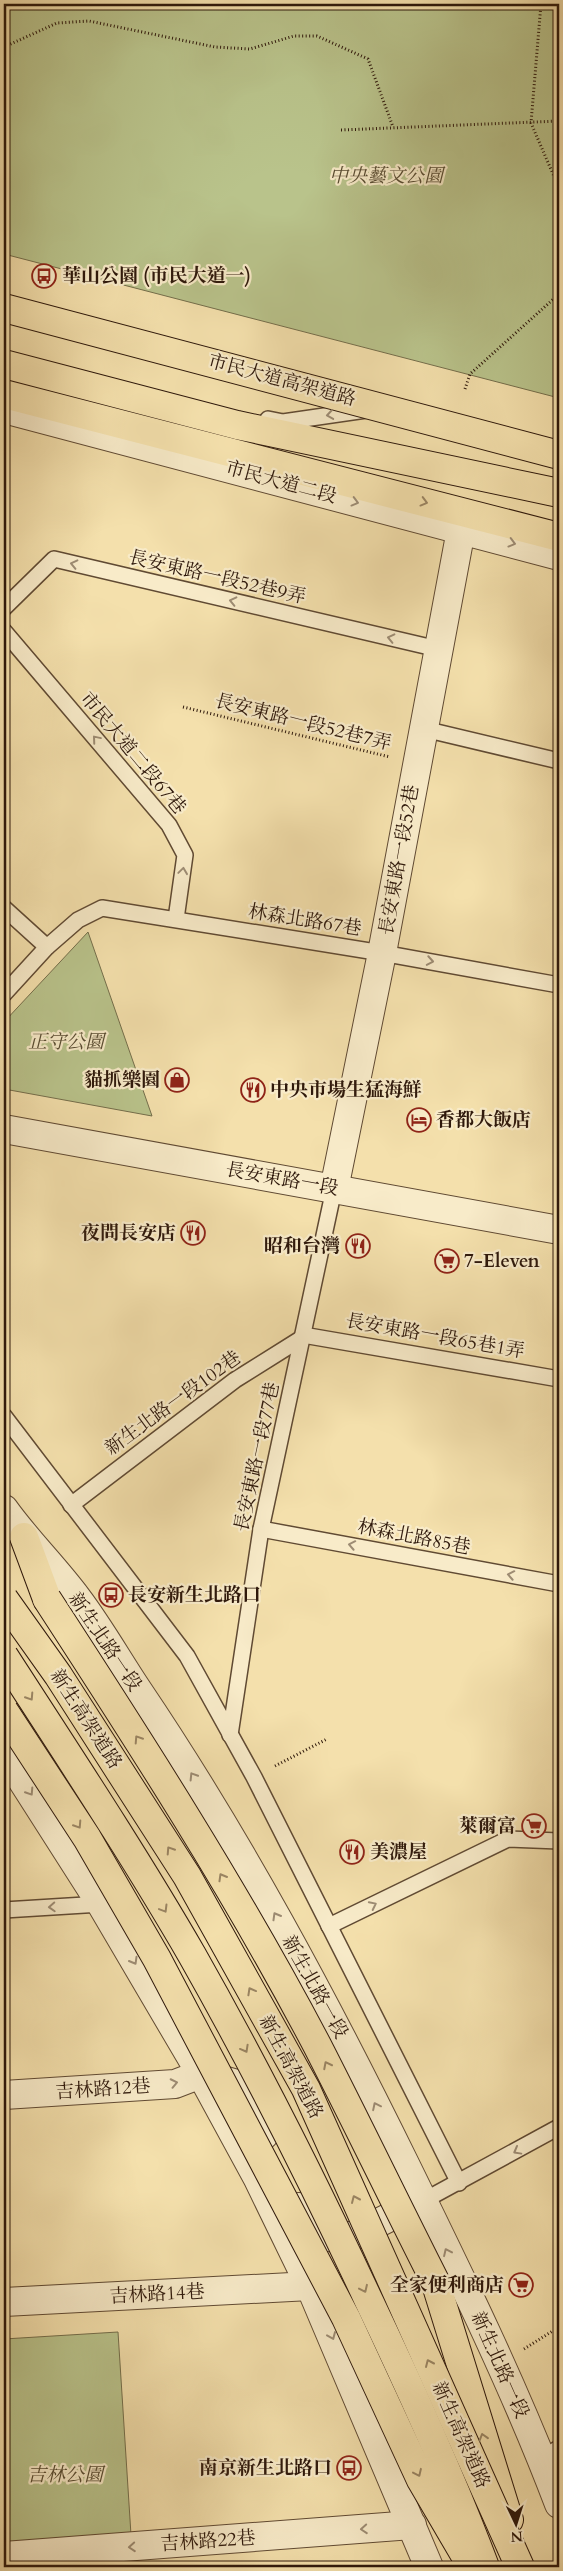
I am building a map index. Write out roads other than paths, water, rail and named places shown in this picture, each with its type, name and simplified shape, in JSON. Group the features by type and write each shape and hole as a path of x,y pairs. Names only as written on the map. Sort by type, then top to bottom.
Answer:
{"highway":[{"name":"市民大道高架道路","path":"4,308 559,455"},
{"path":"9,360 237,425 559,493"},
{"path":"4,394 559,536"},
{"path":"492,480 559,504"},
{"path":"24,1537 48,1599 147,1753 266,1953 316,2044 435,2281 522,2567"},
{"name":"新生高架道路","path":"4,1599 58,1675 187,1876 306,2089 522,2567"},
{"name":"新生高架道路","path":"4,1656 123,1842 191,1953 252,2062 315,2185 432,2435 485,2567"},
{"path":"4,1710 87,1838 157,1959 346,2318 421,2480 472,2567"}],"street":[{"path":"4,304 395,406 454,419 559,450"},
{"name":"市民大道二段","path":"4,409 559,556"},
{"name":"長安東路一段52巷","path":"334,1189 382,953 461,530"},
{"name":"長安東路一段","path":"4,1129 559,1230"},
{"name":"新生北路一段","path":"4,1509 24,1537 77,1598 169,1736 225,1827 346,2042 424,2201 500,2364 550,2453 559,2504"},
{"path":"4,1752 101,1904 201,2074 257,2177 310,2286 429,2567"},
{"path":"201,2074 240,2085 312,2235 346,2239 424,2201"},
{"name":"吉林路12巷","path":"4,2095 175,2084 201,2074"},
{"path":"346,2239 331,2272 399,2444 386,2463"},
{"name":"吉林路14巷","path":"4,2302 310,2286"},
{"name":"吉林路22巷","path":"4,2556 55,2560 412,2525"}],"lane":[{"path":"9,360 283,422 395,406"},
{"name":"長安東路一段52巷9弄","path":"4,608 54,559 438,649"},
{"name":"市民大道二段67巷","path":"4,631 169,825 185,855 176,919"},
{"path":"424,729 559,761"},
{"path":"4,908 48,947 4,994"},
{"name":"林森北路67巷","path":"48,947 78,920 102,908 382,953 559,985"},
{"name":"長安東路一段77巷","path":"230,1735 261,1528 334,1189"},
{"name":"長安東路一段65巷1弄","path":"303,1336 559,1379"},
{"name":"新生北路一段102巷","path":"71,1505 235,1380 303,1336"},
{"path":"4,1416 186,1656 254,1777 459,2183"},
{"name":"林森北路85巷","path":"261,1528 559,1584"},
{"path":"329,1926 508,1839 559,1841"},
{"path":"4,1910 101,1904"},
{"path":"424,2201 559,2127"}],"place":[{"name":"華山公園 (市民大道一)","path":"44,276"},
{"name":"貓抓樂園","path":"177,1080"},
{"name":"中央市場生猛海鮮","path":"253,1090"},
{"name":"香都大飯店","path":"419,1120"},
{"name":"夜問長安店","path":"193,1233"},
{"name":"昭和台灣","path":"358,1246"},
{"name":"7-Eleven","path":"447,1261"},
{"name":"長安新生北路口","path":"111,1595"},
{"name":"萊爾富","path":"534,1826"},
{"name":"美濃屋","path":"352,1852"},
{"name":"全家便利商店","path":"521,2285"},
{"name":"南京新生北路口","path":"349,2468"}],"park label":[{"name":"中央藝文公園","path":"386,176"},
{"name":"正守公園","path":"66,1042"},
{"name":"吉林公園","path":"65,2475"}]}
